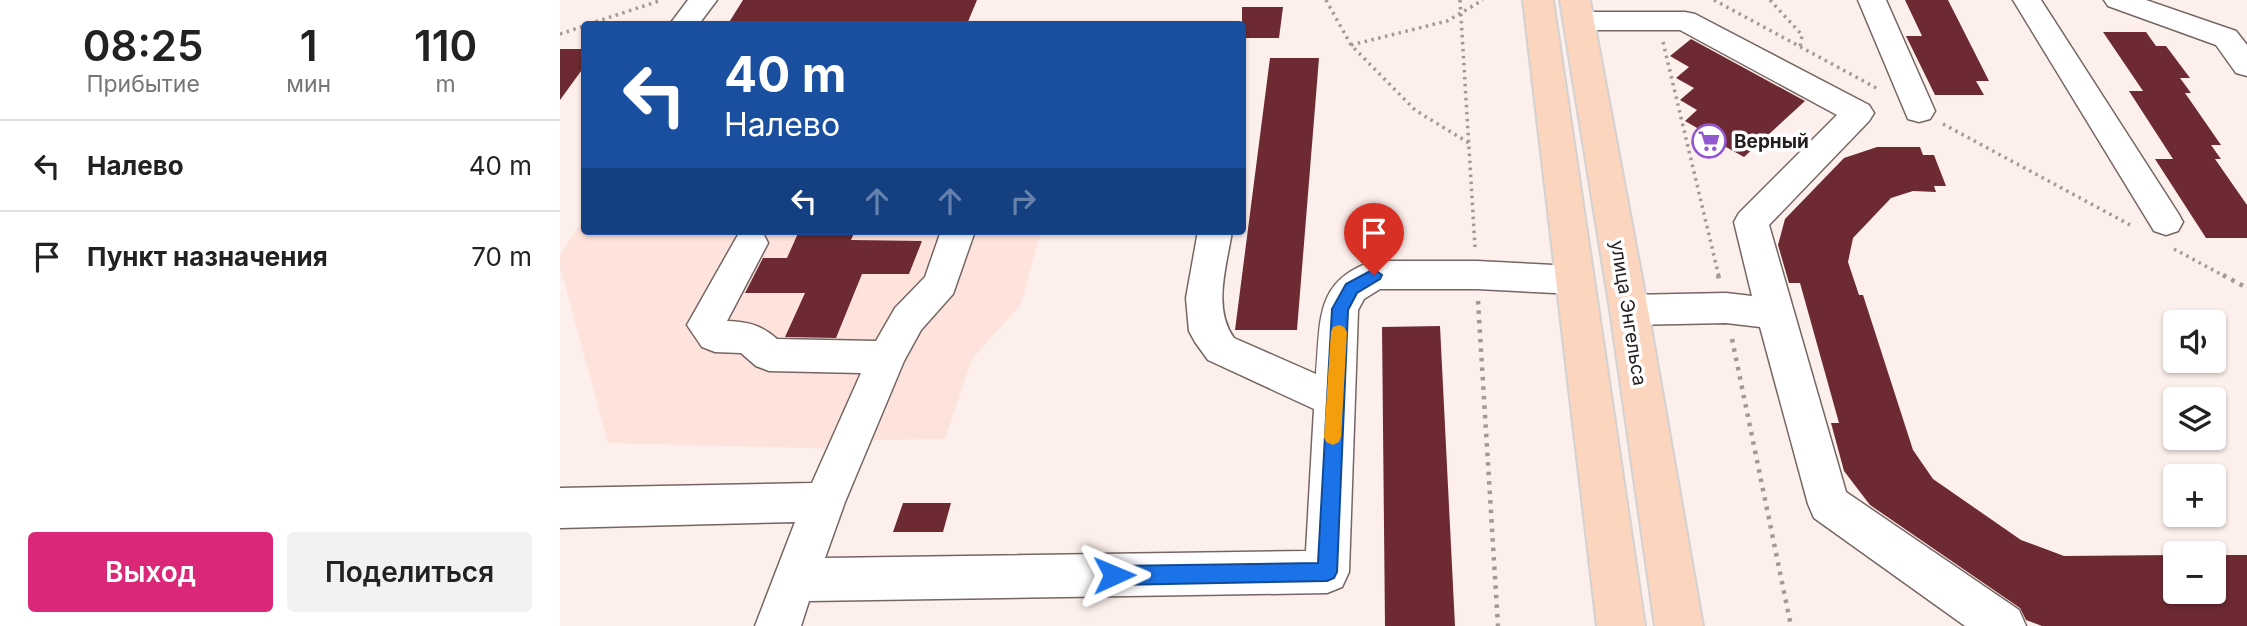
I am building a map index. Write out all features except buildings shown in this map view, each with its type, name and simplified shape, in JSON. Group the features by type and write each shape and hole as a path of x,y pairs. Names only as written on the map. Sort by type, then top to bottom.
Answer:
{"main road":[{"path":"1538,0 1621,626"},
{"name":"улица Энгельса","path":"1576,10 1629,310 1679,626"}],"lane":[{"path":"686,21 703,0"},
{"path":"1872,0 1920,111"},
{"path":"2027,0 2155,231"},
{"path":"2118,0 2226,38 2247,66"},
{"path":"1576,10 1685,21 1858,113 1751,222 1775,313 1829,504 2003,626"},
{"path":"778,626 824,502 887,356 908,319 940,284 957,235"},
{"path":"1214,235 1203,298 1208,331 1221,349 1334,400"},
{"path":"751,243 706,325 715,336 750,338 769,355 887,356"},
{"path":"795,580 1327,572 1340,309 1351,289 1374,275 1477,275 1574,280"},
{"path":"1629,310 1726,308 1775,313"},
{"path":"560,508 824,502"}],"path":[{"path":"599,21 662,0"},
{"path":"1326,0 1351,45 1415,110 1469,143"},
{"path":"1460,0 1498,626"},
{"path":"1351,45 1447,21 1483,0"},
{"path":"1714,0 1920,111 2155,231 2247,288"},
{"path":"1770,0 1802,35 1800,47"},
{"path":"560,34 581,27"}],"shaded area":[{"path":"581,224 581,235 1040,235 1021,304 972,359 945,439 872,440 848,449 608,443 560,267 560,255"}],"slow traffic":[{"path":"1333,437 1339,332"}],"place":[{"name":"Верный","path":"1709,141"}],"route":[{"path":"1114,575 1327,572 1340,309 1351,289 1374,275"}]}
